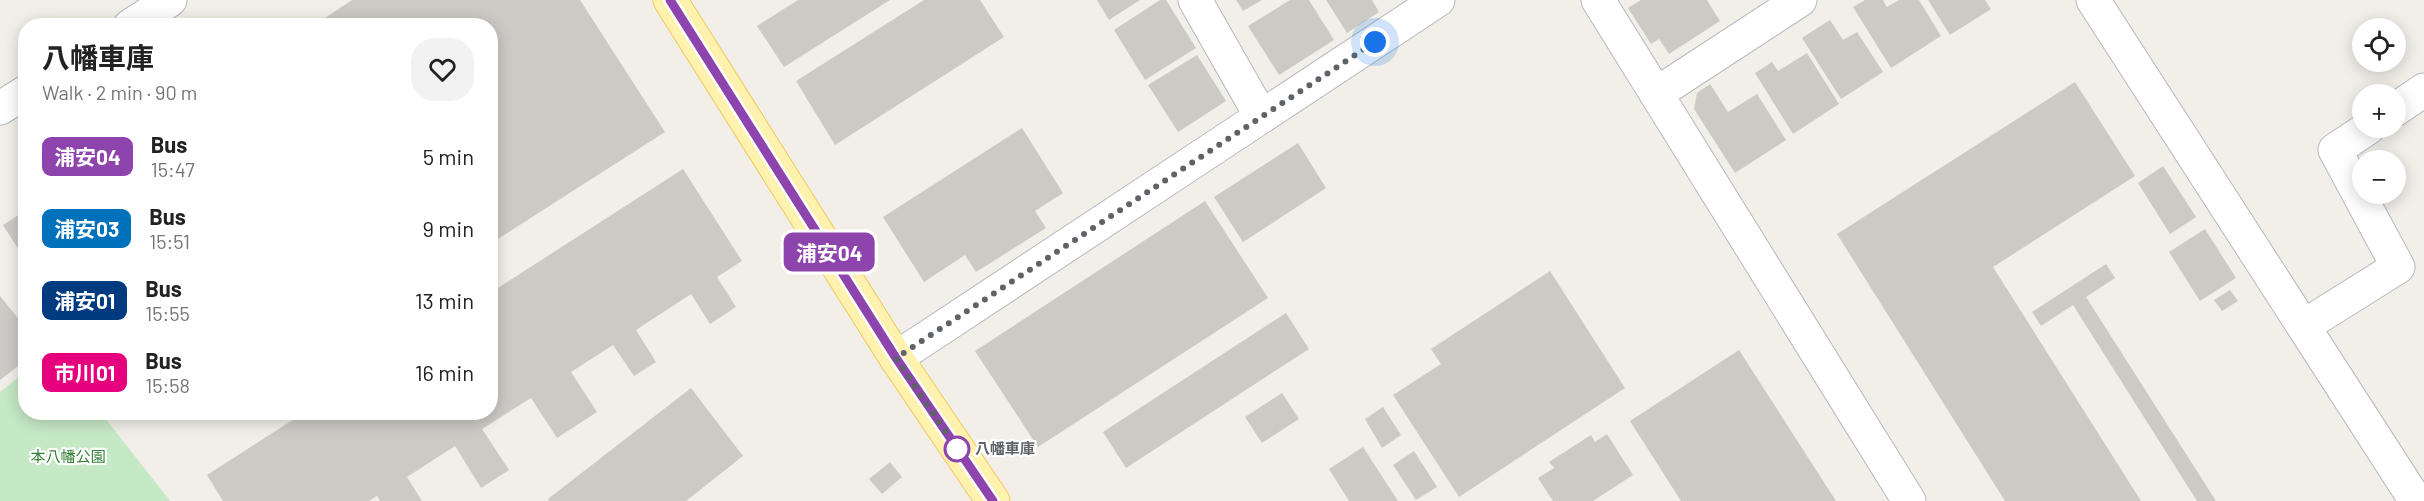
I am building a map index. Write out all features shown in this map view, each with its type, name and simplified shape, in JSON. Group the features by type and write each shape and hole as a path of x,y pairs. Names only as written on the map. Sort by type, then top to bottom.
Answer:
{"main road":[{"path":"669,0 896,358 993,501"}],"street":[{"path":"142,18 170,0"},
{"path":"1195,0 1262,116"},
{"path":"1598,0 1909,501"},
{"path":"1656,94 1800,0"},
{"path":"2093,0 2304,326 2418,495"},
{"path":"896,358 1262,116 1418,6"},
{"path":"2406,102 2424,90"},
{"path":"0,108 18,97"},
{"path":"2304,326 2398,267 2335,150 2353,138"}],"green space":[{"name":"本八幡公園","path":"18,378 18,420 106,420 170,501 0,501 0,392"}],"building":[{"path":"352,0 580,0 665,132 498,239 498,18 325,18"},
{"path":"798,0 890,0 784,67 757,26"},
{"path":"924,0 980,0 1004,37 835,145 796,81"},
{"path":"1097,0 1140,0 1109,20"},
{"path":"1160,0 1166,0 1196,48 1145,80 1114,30"},
{"path":"1236,0 1262,0 1243,11"},
{"path":"1290,0 1309,0 1334,40 1279,75 1248,26"},
{"path":"1326,0 1372,0 1379,12 1347,33"},
{"path":"1641,0 1707,0 1720,21 1669,54 1659,39 1651,44 1628,8"},
{"path":"1865,0 1883,0 1887,7 1899,0 1919,0 1941,36 1891,68 1853,7"},
{"path":"1928,0 1985,0 1991,9 1950,35"},
{"path":"1830,20 1843,40 1857,32 1883,72 1841,99 1802,38"},
{"path":"1807,53 1839,104 1793,134 1755,73 1772,62 1778,71"},
{"path":"1197,55 1226,101 1178,132 1148,85"},
{"path":"2075,82 2135,176 1993,267 2141,501 2005,501 1837,234"},
{"path":"1710,84 1728,112 1757,94 1786,140 1735,173 1694,109 1697,93"},
{"path":"1022,128 1063,193 1035,211 1046,228 976,272 965,255 924,282 883,217"},
{"path":"1298,143 1326,188 1243,242 1214,197"},
{"path":"2163,166 2196,217 2170,234 2138,183"},
{"path":"683,169 742,261 717,277 736,307 710,324 691,294 636,330 656,362 634,376 613,345 571,372 597,412 557,438 531,398 498,419 498,288"},
{"path":"1205,201 1268,298 1038,447 975,351"},
{"path":"18,215 18,248 3,225"},
{"path":"2205,229 2236,278 2200,301 2169,252"},
{"path":"2106,264 2115,278 2086,297 2216,501 2197,501 2073,305 2041,326 2032,312"},
{"path":"1550,271 1625,388 1459,497 1393,395 1441,364 1431,349"},
{"path":"2230,290 2238,301 2222,311 2214,300"},
{"path":"0,296 18,318 18,366 0,380"},
{"path":"1286,313 1309,349 1126,468 1103,432"},
{"path":"1739,350 1836,501 1681,501 1630,421"},
{"path":"691,388 743,456 686,501 549,501 548,499"},
{"path":"1282,393 1299,419 1262,443 1245,417"},
{"path":"1383,407 1401,435 1382,448 1365,419"},
{"path":"293,420 496,420 482,429 509,470 481,488 455,446 407,477 422,501 380,501 377,496 369,501 223,501 207,475"},
{"path":"1607,434 1633,475 1593,501 1553,501 1538,478 1554,468 1549,462 1591,435 1595,442"},
{"path":"1363,447 1398,501 1349,501 1329,469"},
{"path":"1414,451 1437,487 1416,500 1393,465"},
{"path":"890,462 902,477 882,494 869,479"}],"bus line":[{"name":"浦安04","path":"670,0 896,358 993,501"}],"place":[{"name":"八幡車庫","path":"957,449"}],"route":[{"path":"957,449 896,358 1375,42"}]}
